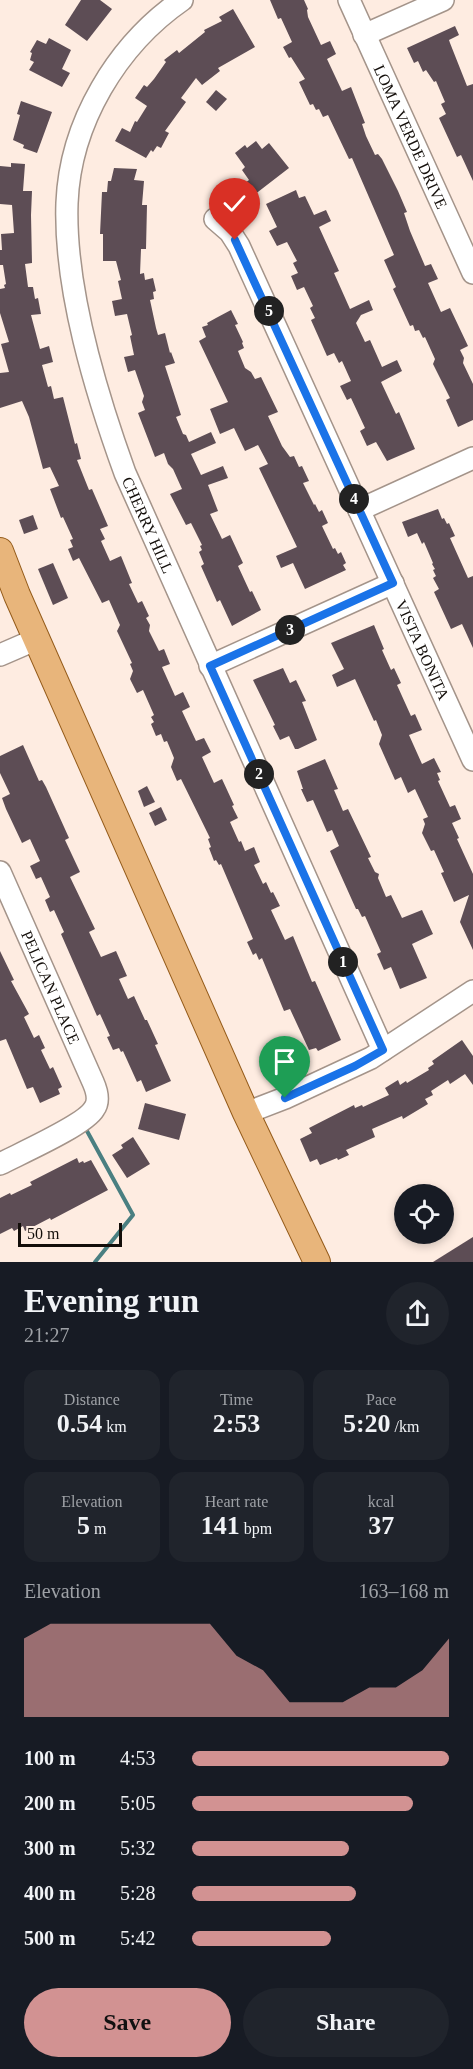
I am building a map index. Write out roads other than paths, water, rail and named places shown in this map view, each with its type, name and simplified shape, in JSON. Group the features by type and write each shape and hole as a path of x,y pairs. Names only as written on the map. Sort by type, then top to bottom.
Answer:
{"main road":[{"path":"0,552 246,1113 317,1262"}],"street":[{"name":"CHERRY HILL","path":"182,0 140,35 124,55 100,91 82,132 72,168 67,201 67,227 78,308 103,411 124,473 383,1050"},
{"name":"LOMA VERDE DRIVE","path":"349,0 473,273"},
{"path":"364,35 443,0"},
{"name":"VISTA BONITA","path":"215,219 230,232 239,246 473,760"},
{"path":"359,510 473,458"},
{"path":"210,666 393,583"},
{"path":"0,655 37,639"},
{"name":"PELICAN PLACE","path":"0,872 97,1093 97,1104 81,1122 0,1164"},
{"path":"246,1113 355,1066 473,991"}],"waterway":[{"path":"87,1131 133,1215 95,1262"}]}
